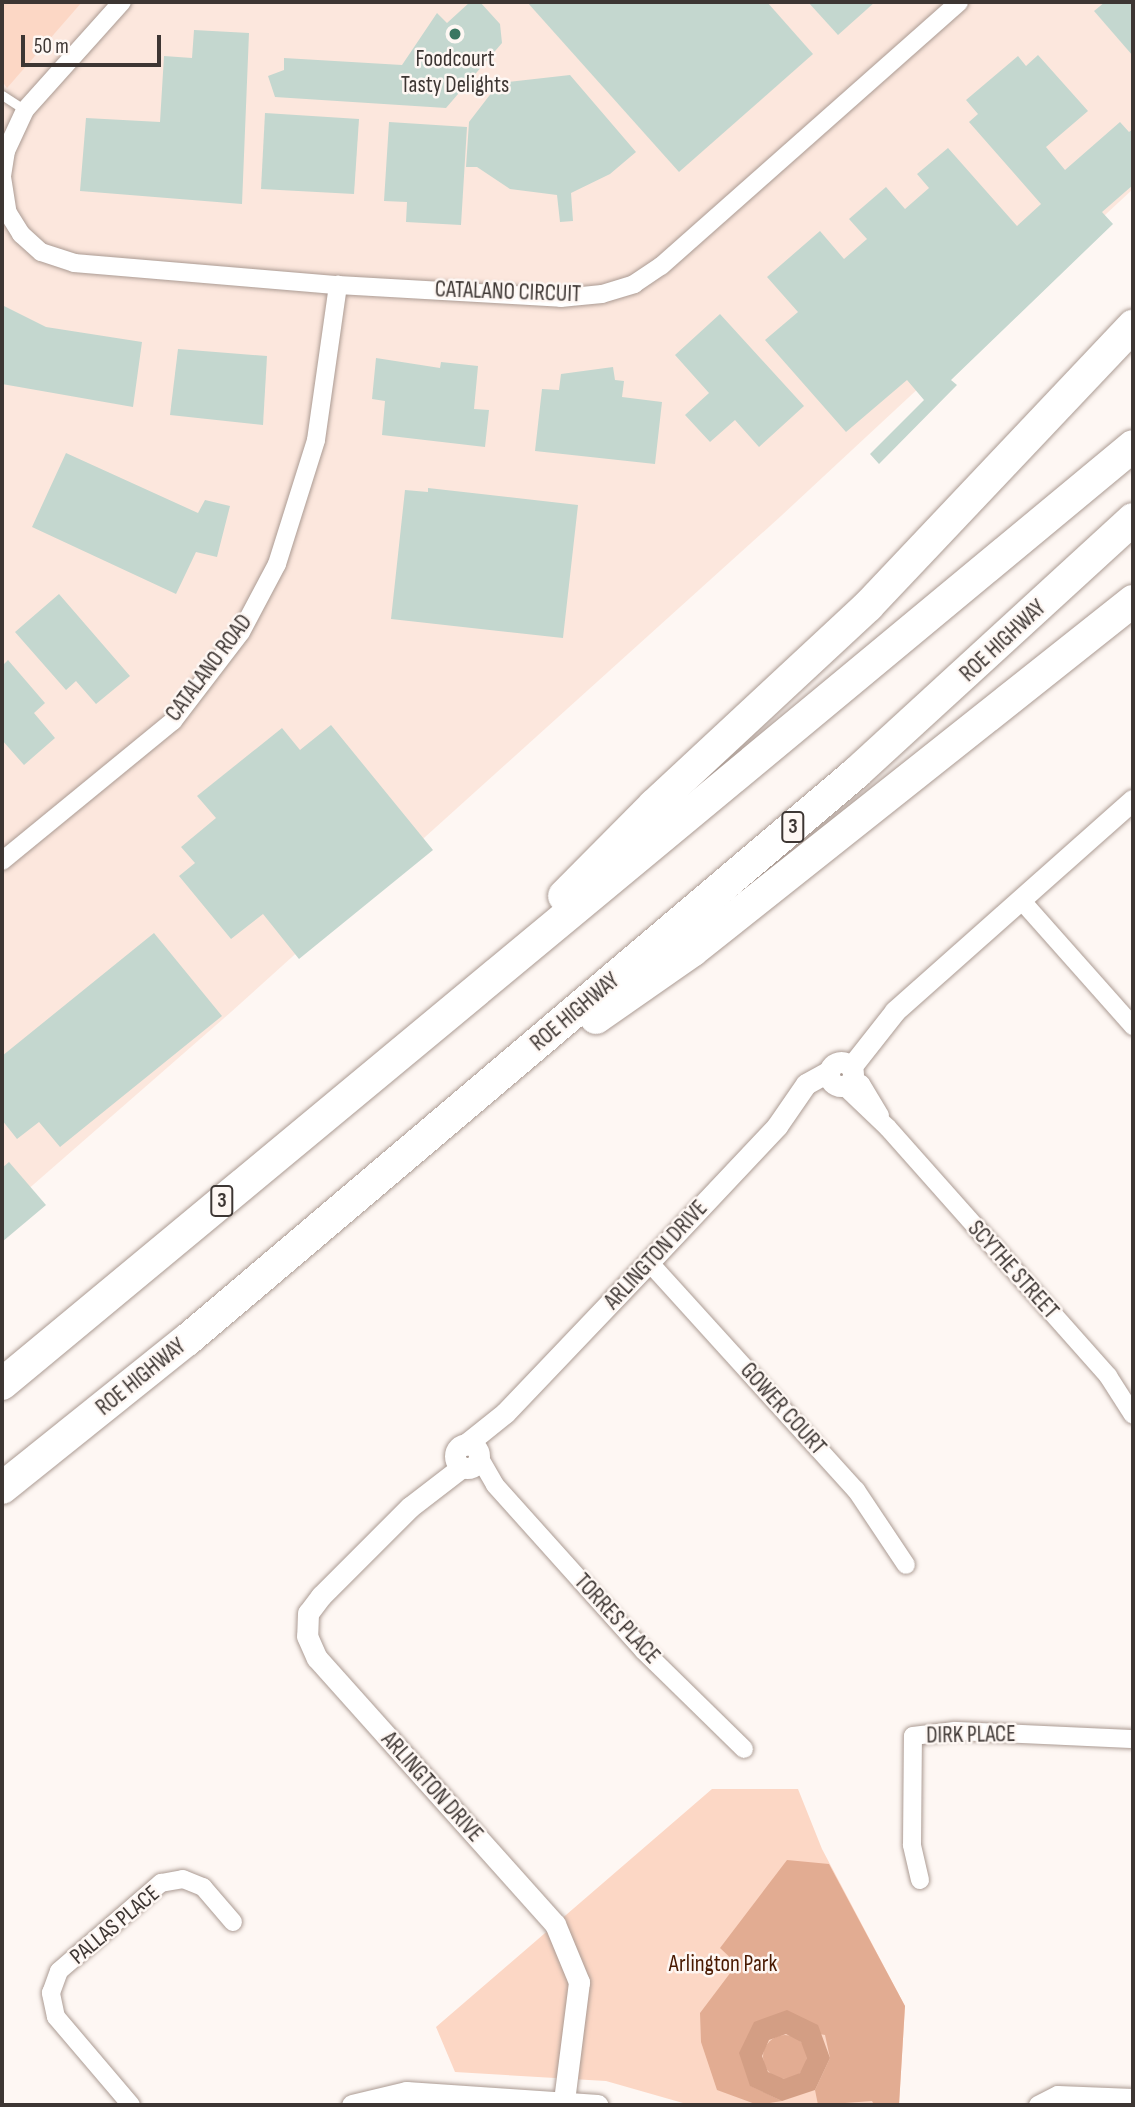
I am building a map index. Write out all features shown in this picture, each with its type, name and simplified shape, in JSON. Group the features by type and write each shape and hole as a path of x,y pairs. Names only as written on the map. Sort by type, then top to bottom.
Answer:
{"highway":[{"path":"443,1019 654,804 868,606 1133,326"},
{"name":"3","path":"2,1384 1133,446"},
{"name":"ROE HIGHWAY","path":"2,1488 443,1124 856,773 1133,519"},
{"path":"443,1124 692,951 1133,601"}],"street":[{"name":"CATALANO CIRCUIT","path":"122,2 25,110 6,151 2,176 5,214 41,252 74,262 338,285 561,298 602,294 634,284 706,227 960,2"},
{"name":"CATALANO ROAD","path":"2,861 173,721 242,632 277,564 316,440 338,285"},
{"name":"ARLINGTON DRIVE","path":"564,2100 579,1982 555,1924 317,1658 307,1636 308,1614 321,1596 410,1507 468,1457 505,1413 777,1126 842,1075 868,1027 895,1011 1133,800"},
{"path":"1021,900 1133,1026"},
{"name":"SCYTHE STREET","path":"842,1075 1108,1376 1133,1415"},
{"name":"GOWER COURT","path":"649,1262 856,1490 905,1565"},
{"name":"TORRES PLACE","path":"468,1457 645,1651 744,1749"},
{"name":"DIRK PLACE","path":"920,1880 912,1845 913,1736 955,1731 1133,1739"},
{"name":"PALLAS PLACE","path":"131,2105 56,2017 51,1993 59,1971 161,1883 183,1879 203,1887 233,1922"},
{"path":"352,2105 406,2092 564,2100 598,2105"},
{"path":"1038,2105 1058,2095 1133,2098"}],"lane":[{"path":"2,95 25,110"}],"shaded area":[{"path":"2,2 1133,2 1133,189 781,516 231,1012 2,1212"},
{"path":"787,1860 829,1864 905,2006 899,2105 874,2105 872,2101 818,2105 815,2090 830,2058 825,2035 754,2022 751,2086 782,2101 758,2105 717,2090 701,2042 700,2013 737,1964 720,1948"},
{"path":"787,2010 818,2025 830,2058 815,2090 782,2101 750,2086 739,2053 754,2022","holes":["786,2034 801,2042 807,2058 800,2073 784,2079 768,2072 762,2056 769,2040"]},
{"path":"785,2035 801,2041 807,2057 801,2073 785,2079 769,2073 763,2057 769,2041"}],"green space":[{"path":"2,2 82,2 7,88 2,81"},
{"name":"Arlington Park","path":"712,1789 798,1789 822,1849 905,2006 899,2105 690,2105 606,2081 455,2072 436,2027"}],"building":[{"path":"470,2 480,2 500,24 502,43 446,108 275,97 268,76 284,70 284,58 402,65 437,13 447,23"},
{"path":"527,2 767,2 813,54 679,172"},
{"path":"808,2 875,2 838,35"},
{"path":"1105,2 1133,2 1133,56 1094,11"},
{"path":"194,30 249,33 242,204 80,191 86,118 160,122 164,56 192,58"},
{"path":"1038,55 1088,111 1046,147 1065,170 1120,122 1129,132 1133,129 1133,185 1102,212 1113,224 951,380 957,385 879,464 870,454 924,400 907,380 846,432 765,340 798,312 767,277 820,231 844,259 867,239 849,219 886,187 905,209 929,188 917,174 948,148 1017,226 1041,204 969,122 978,114 966,100 1018,56 1026,66"},
{"path":"570,75 636,152 610,174 571,193 573,221 560,222 557,195 510,189 477,167 466,167 469,122 499,83"},
{"path":"265,113 359,119 354,194 261,189"},
{"path":"389,122 467,127 461,225 406,222 407,202 384,201"},
{"path":"2,305 46,327 142,342 133,407 2,384"},
{"path":"720,314 804,406 759,447 735,420 710,442 685,415 709,393 675,355"},
{"path":"178,349 267,356 263,425 170,415"},
{"path":"376,358 440,368 441,362 478,366 474,409 489,410 485,447 382,435 385,401 372,399"},
{"path":"613,367 615,380 624,381 622,397 662,402 655,464 535,451 542,389 559,390 561,374"},
{"path":"66,453 198,513 205,500 230,506 217,557 196,552 176,594 32,527"},
{"path":"428,488 578,505 563,638 391,619 405,490 428,492"},
{"path":"59,594 130,676 96,704 76,681 66,690 15,632"},
{"path":"8,660 45,703 34,713 55,738 24,765 2,740 2,666"},
{"path":"331,725 433,850 299,959 263,914 231,939 179,876 195,863 181,847 216,818 197,796 282,728 300,750"},
{"path":"154,933 222,1016 60,1147 39,1122 17,1139 2,1120 2,1056"},
{"path":"9,1162 46,1205 2,1242 2,1168"}],"place":[{"name":"Foodcourt Tasty Delights","path":"455,34"}]}
